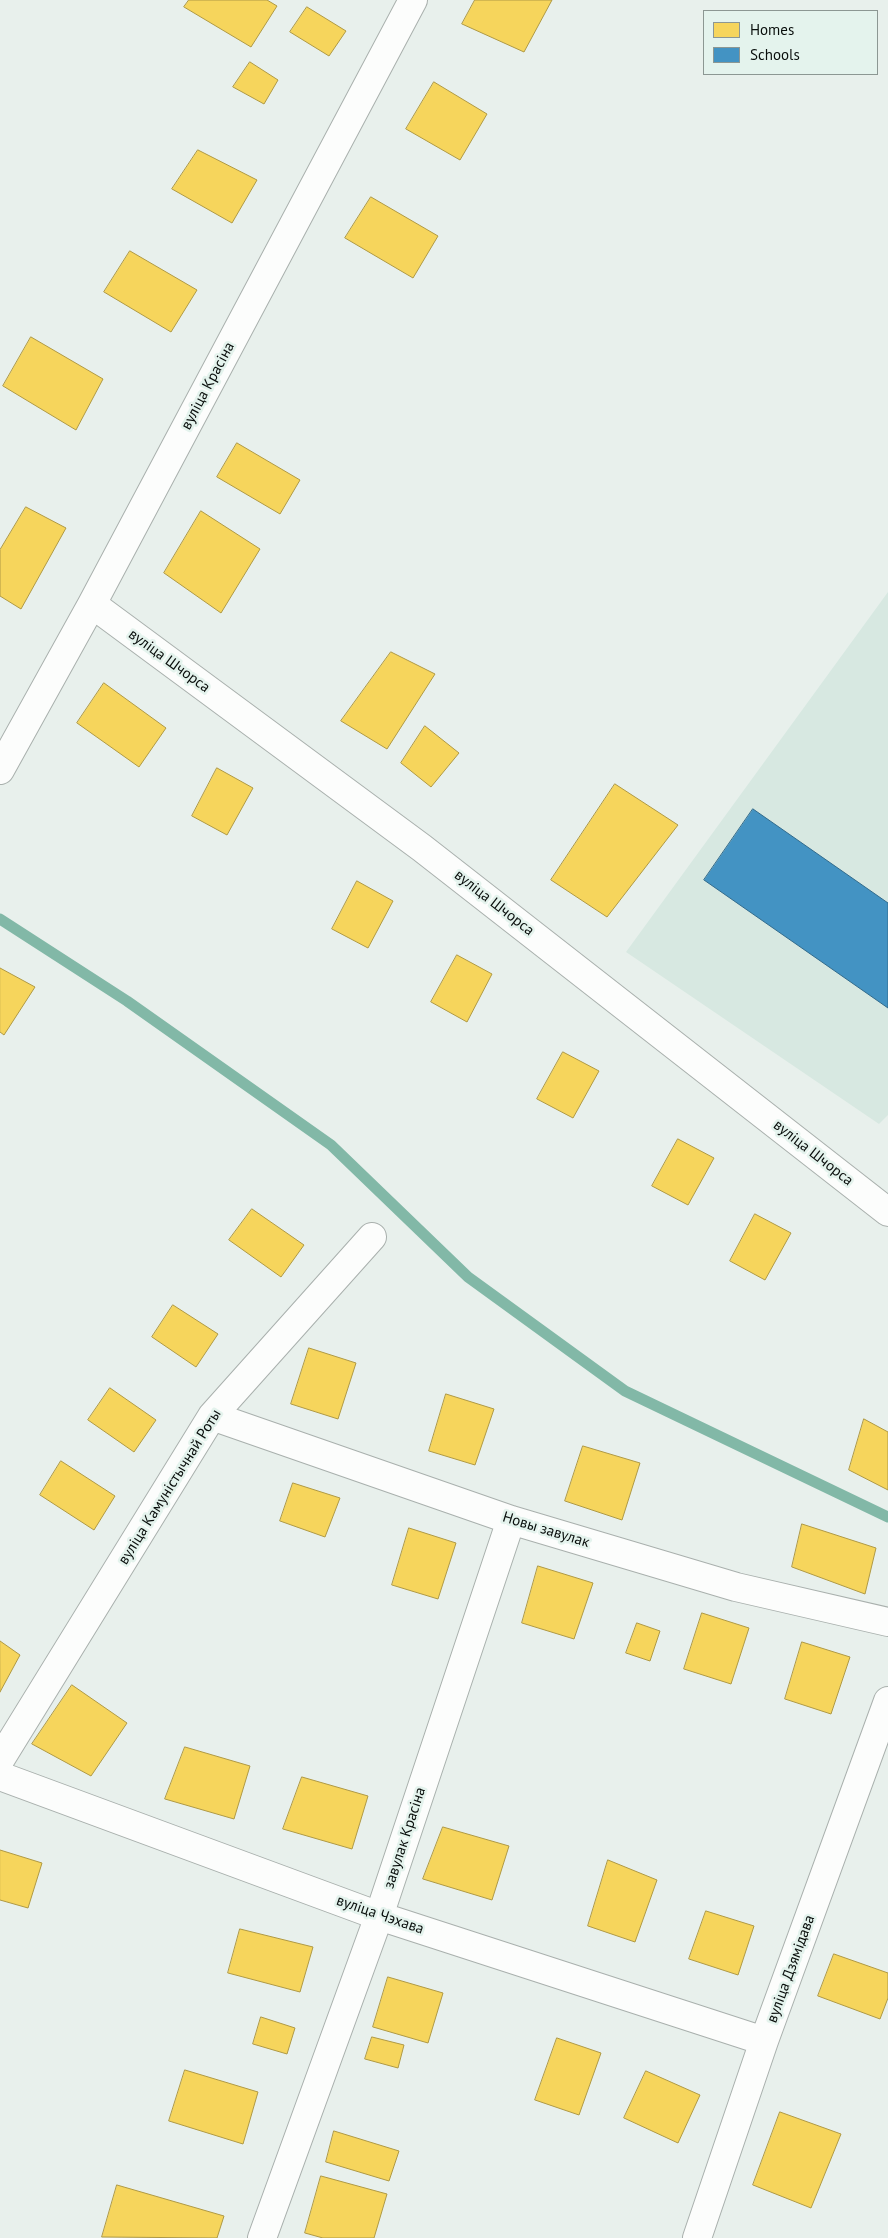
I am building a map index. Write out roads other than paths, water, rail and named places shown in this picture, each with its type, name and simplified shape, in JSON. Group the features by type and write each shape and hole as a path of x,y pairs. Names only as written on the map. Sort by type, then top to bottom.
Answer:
{"street":[{"name":"вуліца Красіна","path":"0,770 92,604 413,0"},
{"name":"вуліца Шчорса","path":"92,604 422,848 888,1212"},
{"name":"вуліца Камуністычнай Роты","path":"0,1760 212,1416 372,1237"},
{"name":"Новы завулак","path":"212,1416 511,1520 736,1587 888,1622"},
{"name":"завулак Красіна","path":"262,2238 379,1916 511,1520"},
{"name":"вуліца Дзямідава","path":"697,2238 764,2041 888,1701"},
{"name":"вуліца Чэхава","path":"0,1776 379,1916 764,2041"}],"waterway":[{"path":"0,919 127,1001 331,1145 468,1277 625,1391 888,1517"}]}
